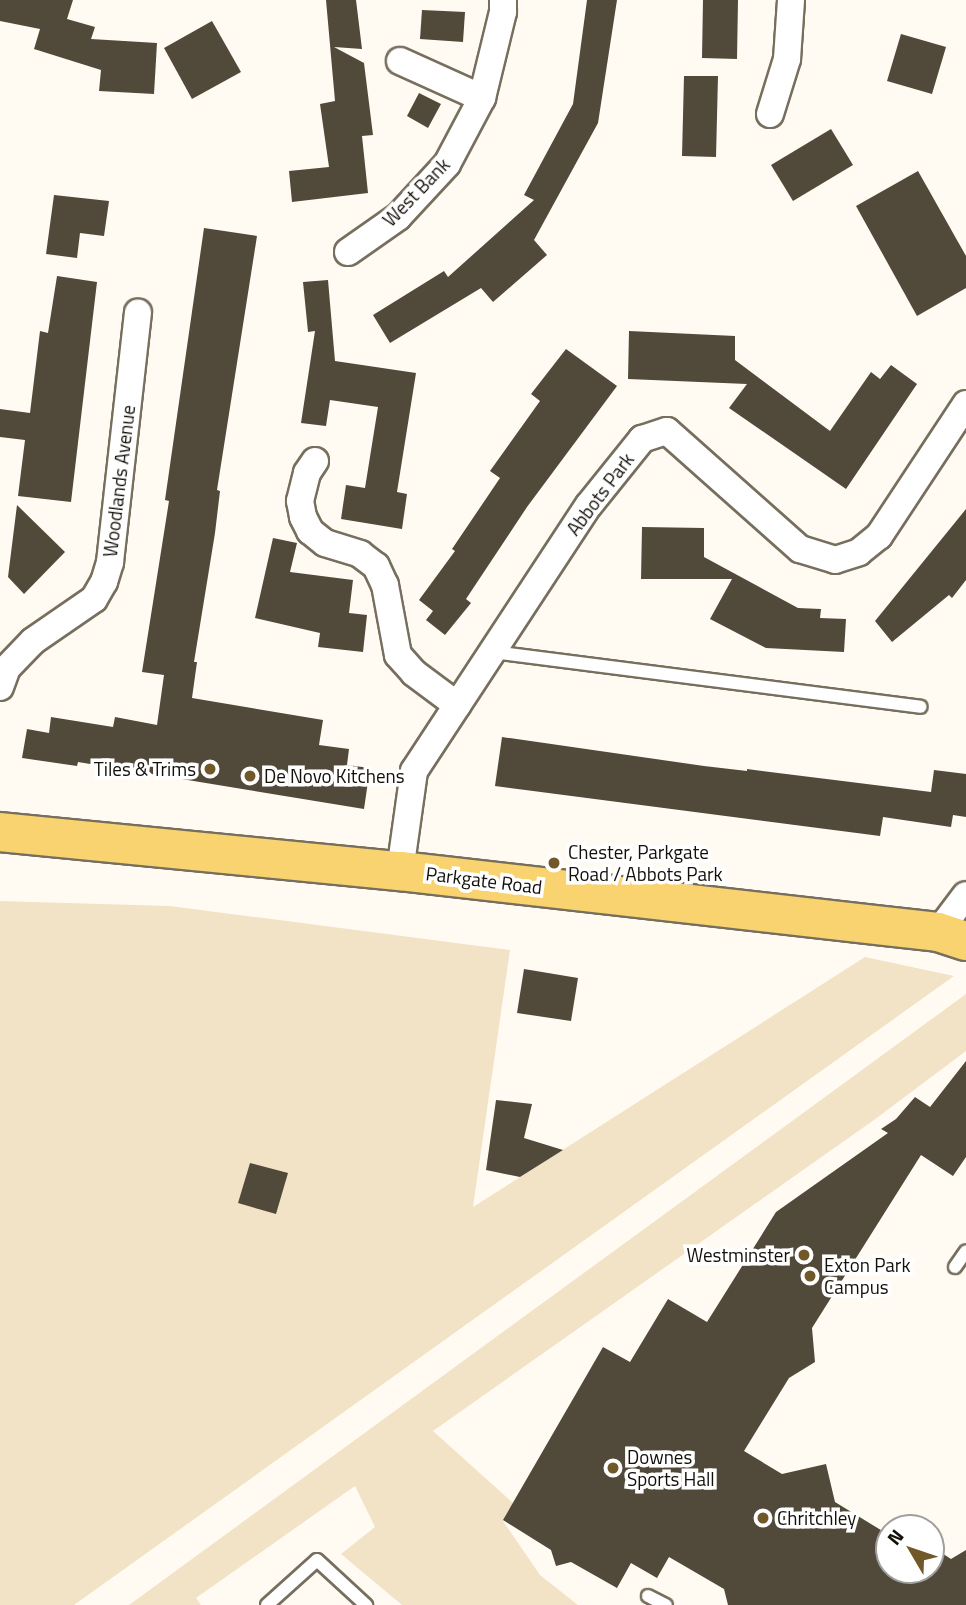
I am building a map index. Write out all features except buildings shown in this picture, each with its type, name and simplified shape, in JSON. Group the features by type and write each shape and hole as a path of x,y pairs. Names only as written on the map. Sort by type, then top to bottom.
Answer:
{"main road":[{"name":"Parkgate Road","path":"0,832 400,871 952,936"}],"street":[{"name":"West Bank","path":"348,252 398,217 447,164 482,98 503,12 503,0"},
{"path":"770,114 787,59 790,0"},
{"path":"400,61 482,98"},
{"name":"Woodlands Avenue","path":"0,687 8,668 33,641 94,599 104,583 110,562 138,313"},
{"name":"Abbots Park","path":"400,871 414,771 589,505 642,439 667,431 800,549 835,560 859,552 879,536 966,404"},
{"path":"316,461 307,473 300,501 303,517 310,531 325,543 360,554 376,566 385,585 398,654 414,673 457,705"},
{"path":"952,936 966,895"}],"lane":[{"path":"492,652 920,708"},
{"path":"955,1267 966,1251"},
{"path":"267,1605 317,1560 366,1605"},
{"path":"648,1595 666,1605"}],"shaded area":[{"path":"0,901 170,906 510,950 473,1207 865,957 954,976 74,1605 0,1605"},
{"path":"966,994 966,1051 874,1120 433,1431 513,1503 503,1521 540,1575 578,1605 402,1605 341,1554 375,1527 355,1486 196,1598 201,1605 129,1605"}],"place":[{"name":"Tiles & Trims","path":"210,769"},
{"name":"De Novo Kitchens","path":"250,776"},
{"name":"Chester, Parkgate Road / Abbots Park","path":"554,863"},
{"name":"Westminster","path":"804,1255"},
{"name":"Exton Park Campus","path":"810,1276"},
{"name":"Downes Sports Hall","path":"613,1468"},
{"name":"Chritchley","path":"763,1518"}]}
